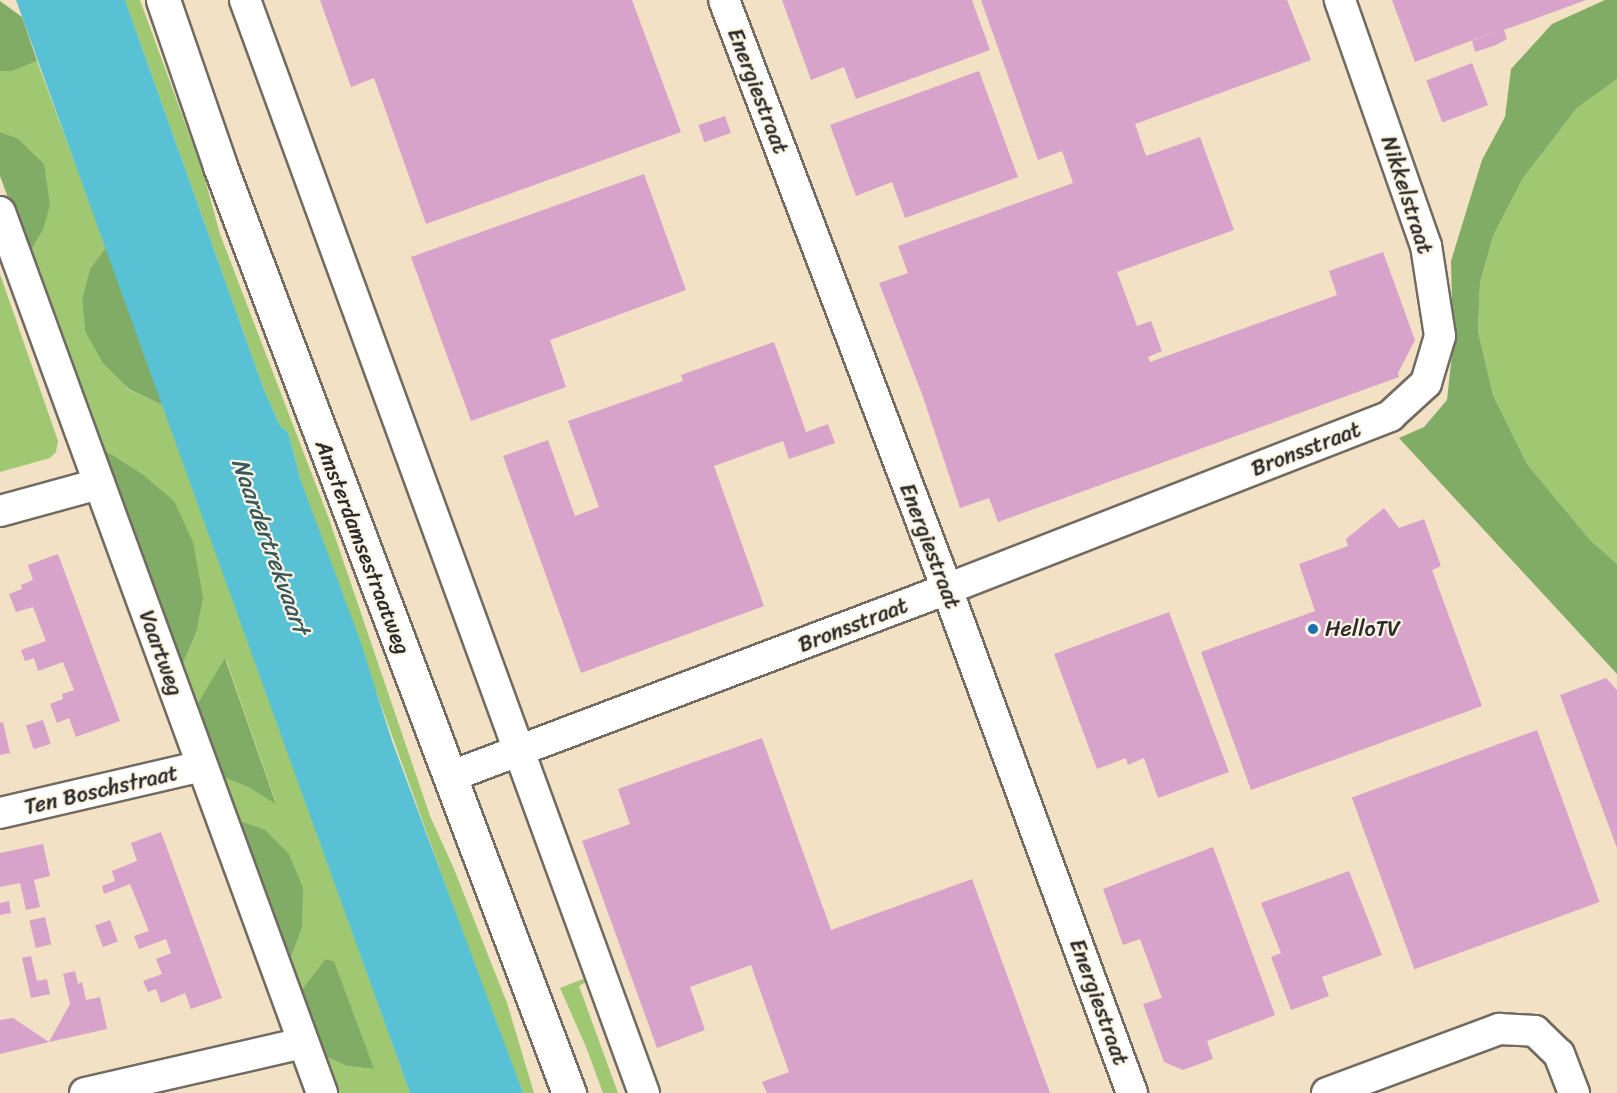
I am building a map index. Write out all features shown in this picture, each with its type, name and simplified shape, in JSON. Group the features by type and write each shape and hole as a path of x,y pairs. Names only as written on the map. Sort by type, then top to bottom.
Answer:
{"street":[{"name":"Amsterdamsestraatweg","path":"163,0 220,166 569,1093"},
{"path":"245,0 644,1093"},
{"name":"Energiestraat","path":"724,0 947,589 1132,1093"},
{"name":"Nikkelstraat","path":"1340,0 1426,246 1440,336 1426,383 1390,416"},
{"name":"Vaartweg","path":"0,212 322,1093"},
{"name":"Bronsstraat","path":"449,777 947,589 1390,416"},
{"path":"0,511 99,484"},
{"name":"Ten Boschstraat","path":"0,813 202,766"},
{"path":"1327,1093 1499,1029 1536,1031 1559,1054 1574,1093"},
{"path":"85,1093 303,1044"}],"green space":[{"path":"125,0 140,0 203,172 220,234 329,519 430,816 454,869 507,1003 534,1093 523,1093 498,1032 301,481 288,432 280,426 263,387"},
{"path":"1605,0 1617,0 1617,79 1577,108 1523,178 1493,236 1480,283 1478,331 1493,395 1527,464 1590,540 1617,564 1617,674 1399,438 1424,427 1447,400 1453,345 1451,261 1482,160 1505,117 1511,69 1552,24"},
{"path":"0,1 22,17 37,61 12,71 0,71"},
{"path":"37,61 106,247 90,269 82,299 85,331 128,389 164,406 410,1093 337,1093 324,1056 347,1066 373,1069 334,961 325,959 300,992 289,963 302,928 237,820 220,776 248,787 276,803 226,659 195,708 181,668 196,633 141,473 100,447 29,254 43,230 17,138 0,132 0,71 12,71"},
{"path":"1617,79 1617,564 1590,540 1527,464 1493,395 1478,331 1480,283 1493,236 1523,178 1577,108"},
{"path":"0,132 17,138 44,164 50,205 43,230 29,254 0,176"},
{"path":"106,247 164,406 129,389 103,363 85,331 82,299 90,269"},
{"path":"0,274 58,441 56,452 50,458 0,472"},
{"path":"100,447 141,473 174,501 193,542 203,598 196,633 181,668"},
{"path":"225,658 276,804 248,787 220,776 195,708"},
{"path":"237,820 265,830 289,854 303,888 302,928 289,963"},
{"path":"325,959 334,961 374,1069 347,1066 324,1056 300,992"},
{"path":"583,979 586,982 579,986 618,1093 603,1093 560,988"}],"water":[{"name":"Naardertrekvaart","path":"16,0 125,0 263,387 280,426 288,432 301,481 360,640 392,741 523,1093 410,1093"}],"building":[{"path":"320,0 632,0 681,132 426,224 374,78 351,87"},
{"path":"782,0 972,0 990,50 856,99 844,67 811,80"},
{"path":"981,0 1287,0 1311,60 1135,124 1146,156 1200,137 1234,230 1117,272 1137,326 1151,321 1162,351 1148,357 1150,362 1337,295 1329,271 1383,252 1415,340 1398,373 1399,377 998,522 989,498 960,508 922,394 879,283 908,273 898,246 1073,183 1062,151 1038,160"},
{"path":"1392,0 1586,0 1504,30 1507,39 1496,45 1475,52 1472,41 1497,31 1415,62"},
{"path":"1472,63 1488,105 1442,123 1426,81"},
{"path":"979,71 1018,177 905,218 892,182 856,196 830,125"},
{"path":"725,116 731,133 704,142 699,125"},
{"path":"644,174 686,290 550,340 566,387 471,421 411,257"},
{"path":"774,342 806,432 828,424 835,443 789,459 783,441 714,466 764,606 581,673 503,456 548,440 575,516 599,507 568,421 683,381 681,375"},
{"path":"1384,508 1399,528 1424,519 1441,566 1432,570 1482,706 1251,790 1201,652 1315,611 1299,564 1348,546 1346,539"},
{"path":"58,554 120,721 76,737 69,718 57,723 50,704 63,699 62,694 74,690 63,662 38,671 34,658 25,661 21,650 46,641 33,607 16,612 9,594 22,589 21,585 33,580 28,565"},
{"path":"1169,612 1229,772 1158,798 1144,758 1128,765 1126,758 1097,769 1054,654"},
{"path":"1606,678 1617,690 1617,848 1560,695"},
{"path":"43,720 51,744 34,749 26,726"},
{"path":"3,722 10,753 0,755 0,723"},
{"path":"1537,730 1600,902 1414,969 1352,797"},
{"path":"762,738 831,930 972,879 1050,1093 767,1093 762,1082 789,1072 751,965 690,987 705,1030 657,1048 582,841 630,824 618,789"},
{"path":"161,832 222,998 191,1009 185,993 161,1003 156,989 148,992 143,981 162,974 156,959 171,953 166,939 139,949 134,936 149,931 130,884 104,894 102,886 115,881 112,871 137,861 131,843"},
{"path":"43,844 50,876 34,880 40,907 26,910 20,883 0,887 0,853"},
{"path":"1213,847 1275,1015 1207,1041 1213,1059 1183,1070 1164,1062 1143,1004 1162,998 1140,939 1123,945 1103,889"},
{"path":"1349,871 1382,955 1322,977 1329,996 1291,1010 1271,957 1281,953 1261,903"},
{"path":"9,901 11,913 0,915 0,903"},
{"path":"45,917 51,944 36,948 29,921"},
{"path":"110,920 118,942 103,947 95,925"},
{"path":"31,956 37,981 47,979 50,994 31,998 22,958"},
{"path":"75,971 78,984 82,982 86,1000 100,997 107,1029 49,1042 70,1004 63,974"},
{"path":"13,1018 49,1042 0,1054 0,1020"}],"place":[{"name":"HelloTV","path":"1313,629"}]}
